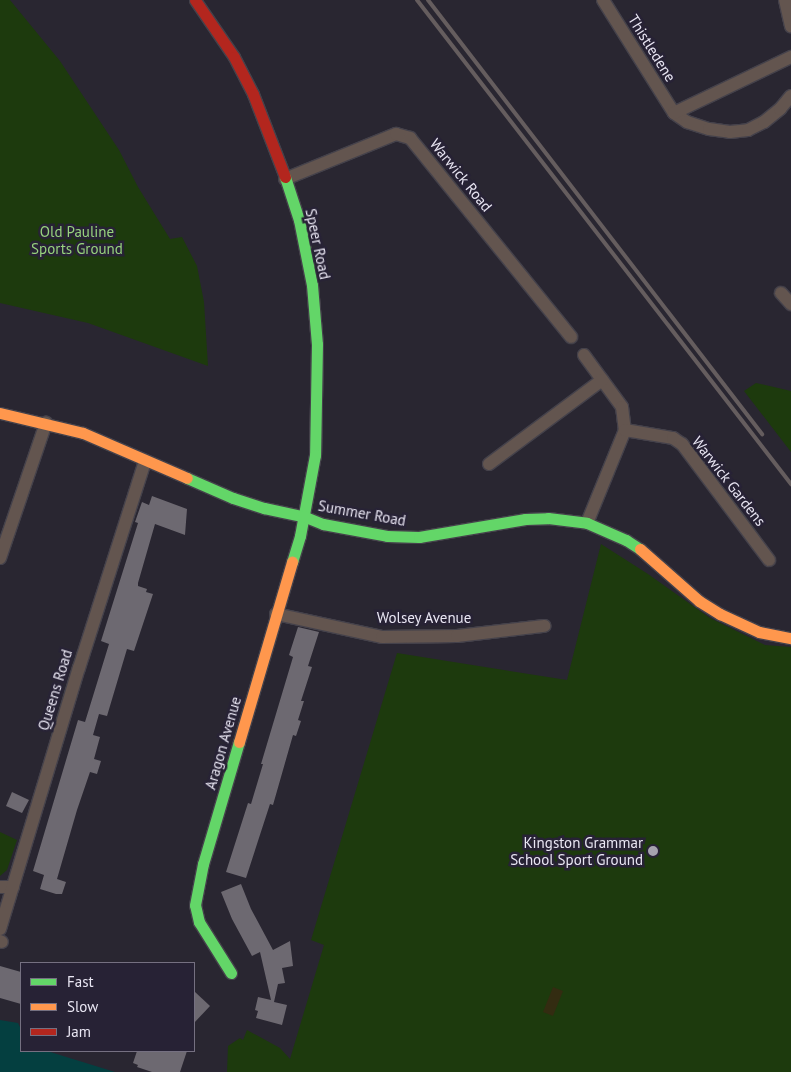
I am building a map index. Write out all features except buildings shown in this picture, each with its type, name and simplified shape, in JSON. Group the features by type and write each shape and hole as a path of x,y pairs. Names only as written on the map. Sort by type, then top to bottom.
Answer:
{"street":[{"name":"Speer Road","path":"195,0 234,57 253,94 299,220 312,285 316,344 315,455 303,516"},
{"name":"Thistledene","path":"603,0 674,112 687,122 709,129 730,132 748,130 764,122 780,109 791,96"},
{"path":"785,0 791,26"},
{"path":"674,112 791,57"},
{"name":"Warwick Road","path":"285,179 396,134 410,138 571,337"},
{"path":"781,293 791,304"},
{"path":"584,355 622,407 625,430 587,523"},
{"path":"489,464 602,380"},
{"name":"Summer Road","path":"0,413 83,433 232,498 264,508 303,516 322,524 387,536 419,537 526,519 548,518 587,523 626,540 648,555 700,600 720,614 760,632 791,638"},
{"path":"0,558 46,423"},
{"name":"Warwick Gardens","path":"625,430 674,438 682,444 769,560"},
{"name":"Queens Road","path":"0,929 6,887 146,461"},
{"name":"Aragon Avenue","path":"231,973 199,922 195,905 203,864 303,516"},
{"name":"Wolsey Avenue","path":"276,614 382,637 458,636 544,626"}],"green space":[{"name":"Old Pauline Sports Ground","path":"0,0 10,0 60,61 119,150 138,187 170,239 182,237 197,266 204,302 208,366 88,323 0,303"},
{"path":"756,383 791,391 791,452 744,391"},
{"path":"601,544 648,574 710,618 765,645 791,647 791,1072 227,1072 228,1046 240,1038 243,1040 247,1030 280,1048 290,1059 324,945 311,940 397,653 567,680"},
{"path":"0,832 17,840 7,870 0,876"}],"sand":[{"path":"553,987 563,991 553,1016 543,1012"}],"shaded area":[{"path":"0,1020 18,1023 20,1027 20,1052 50,1052 115,1072 0,1072"}],"railway":[{"path":"417,0 791,484"},
{"path":"428,0 762,434"}],"traffic: fast":[{"path":"285,177 299,220 312,285 317,344 315,455 300,536 292,562"},
{"path":"187,478 233,498 264,508 303,516 323,524 387,536 419,537 525,519 548,518 587,523 626,540 640,549"},
{"path":"231,973 199,922 195,905 203,864 239,742"}],"traffic: slow":[{"path":"0,413 83,433 187,478"},
{"path":"640,549 699,601 720,614 759,632 791,638"},
{"path":"239,742 292,562"}],"traffic: jam":[{"path":"195,0 234,57 253,94 285,177"}],"place":[{"name":"Kingston Grammar School Sport Ground","path":"653,851"}]}
